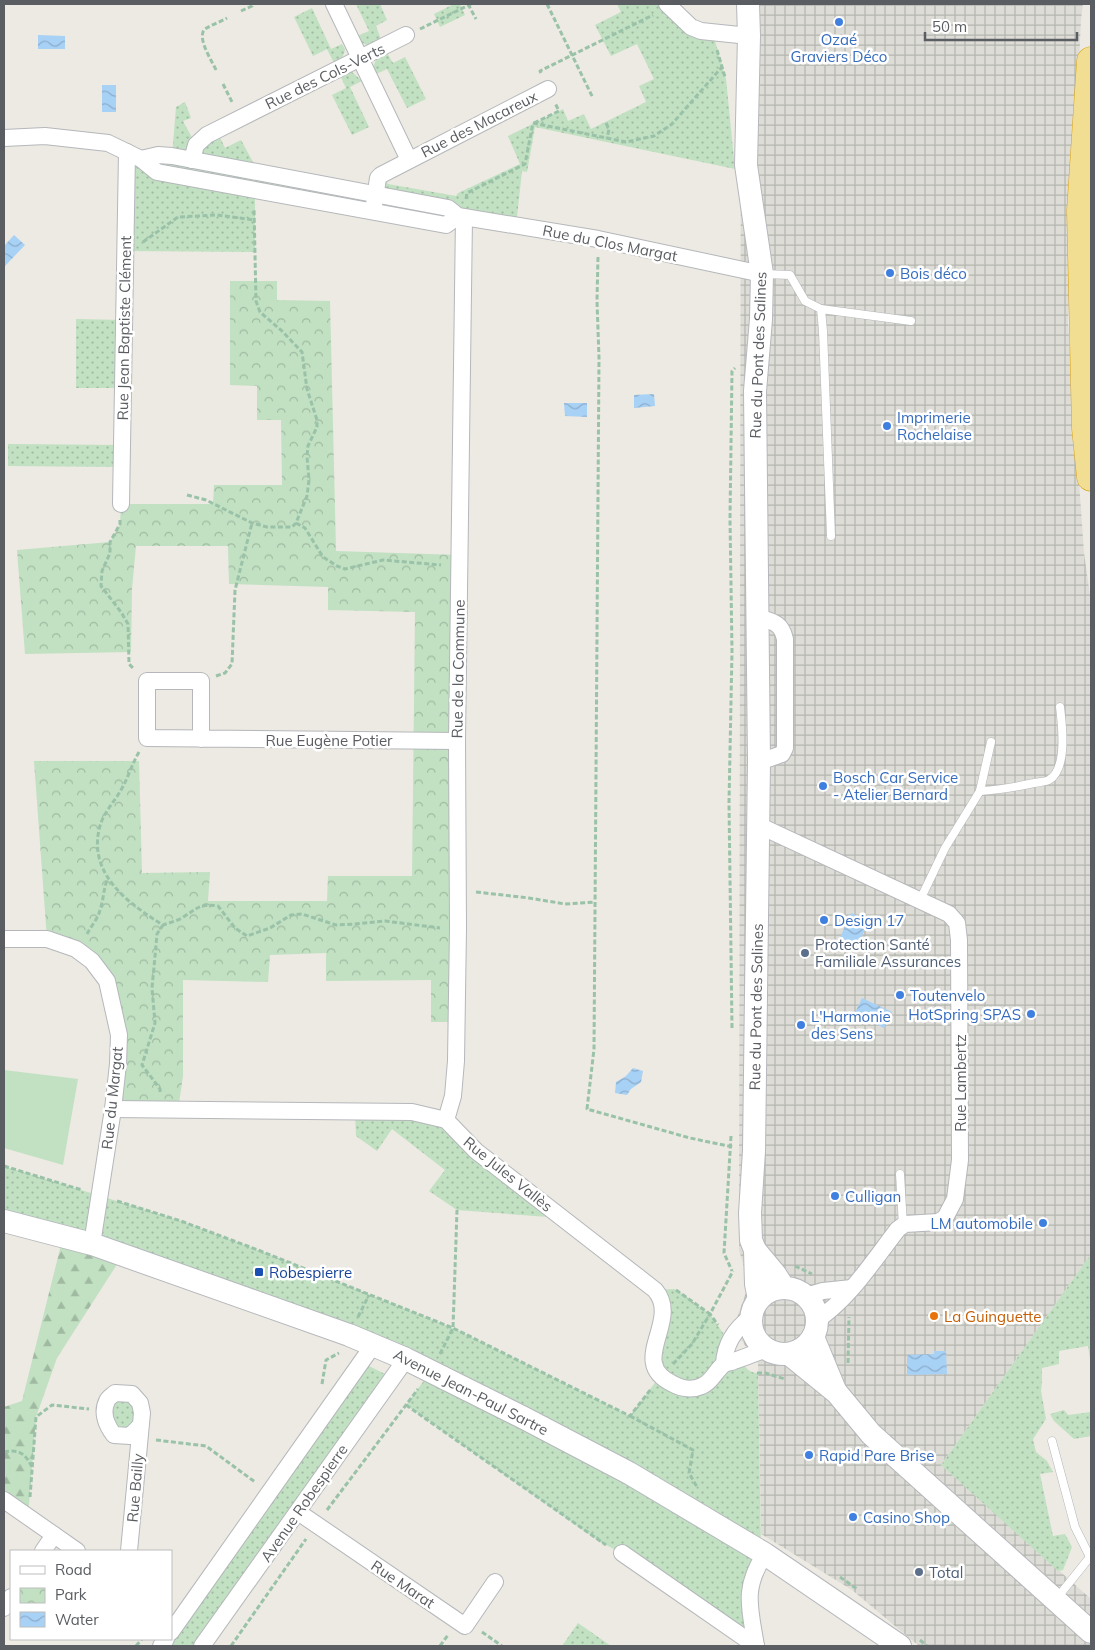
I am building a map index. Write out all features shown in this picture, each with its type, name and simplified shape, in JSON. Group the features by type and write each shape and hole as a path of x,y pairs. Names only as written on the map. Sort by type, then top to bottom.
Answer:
{"highway":[{"path":"1091,61 1081,211 1086,428 1091,477"}],"street":[{"path":"334,4 409,160"},
{"path":"666,4 691,27 696,29 714,34 749,36"},
{"name":"Rue du Pont des Salines","path":"748,4 746,165 762,274 761,319 755,391 760,762 754,1151 750,1213 751,1240 755,1250 784,1288"},
{"name":"Rue des Cols-Verts","path":"192,160 196,146 207,135 406,35"},
{"name":"Rue des Macareux","path":"375,195 378,178 381,175 548,89"},
{"name":"Rue du Clos Margat","path":"4,138 45,136 108,143 141,159 157,172 446,225 461,217"},
{"name":"Rue Jean Baptiste Clément","path":"121,504 127,152"},
{"name":"Rue du Clos Margat","path":"141,159 158,155 192,160 448,208 461,217 598,239 762,274"},
{"path":"373,212 375,195"},
{"name":"Rue de la Commune","path":"446,1120 455,1088 456,1061 461,217"},
{"path":"147,738 147,681 202,681 201,739"},
{"name":"Rue Eugène Potier","path":"147,738 457,741"},
{"name":"Rue Lambertz","path":"758,825 949,914 957,923 959,940 960,1160 955,1199 945,1218 938,1222 914,1223 903,1226"},
{"name":"Rue du Margat","path":"4,939 47,940 76,949 92,961 107,981 119,1036 118,1064 101,1196 92,1244"},
{"path":"113,1109 412,1112 446,1120"},
{"name":"Rue Jules Vallès","path":"446,1120 476,1151 655,1290"},
{"name":"Avenue Jean-Paul Sartre","path":"4,1221 92,1244 374,1344 524,1418 628,1473 908,1642"},
{"path":"655,1290 660,1296 663,1312 662,1323 652,1359 654,1368 660,1376 672,1384 684,1388 694,1388 704,1385 724,1364 766,1349 781,1354 789,1354 799,1351 807,1345 815,1329 852,1288 898,1229 903,1226"},
{"name":"Rue du Pont des Salines","path":"755,1250 755,1308 751,1326 759,1343 766,1349"},
{"path":"724,1364 725,1350 740,1325 766,1293 784,1288 799,1292 812,1303 815,1329 837,1393"},
{"path":"806,1296 823,1291 852,1288"},
{"path":"174,1623 374,1344"},
{"path":"789,1354 837,1393 871,1434 1091,1632"},
{"name":"Avenue Robespierre","path":"202,1646 406,1359"},
{"name":"Rue Bailly","path":"129,1550 141,1425 142,1413 140,1403 132,1394 115,1393 107,1401 105,1410 107,1426 114,1435 130,1436 141,1425"},
{"path":"4,1500 76,1550"},
{"name":"Rue Marat","path":"298,1512 465,1626 468,1622"},
{"path":"44,1550 54,1535"},
{"path":"622,1553 756,1646"},
{"path":"756,1646 749,1596 755,1570 765,1554"},
{"path":"468,1622 495,1582"}],"lane":[{"path":"762,274 790,275 805,301 820,309 911,321"},
{"path":"820,309 823,331 831,536"},
{"path":"980,792 1010,788 1050,779 1057,770 1061,753 1063,733 1060,706"},
{"path":"920,900 945,848 980,792 991,742"},
{"path":"900,1174 903,1226"},
{"path":"1052,1441 1075,1528 1091,1557 1056,1600"}],"path":[{"path":"241,11 253,4"},
{"path":"406,35 469,4 476,19"},
{"path":"548,4 593,98"},
{"name":"Rue des Macareux","path":"548,89 540,71 651,16"},
{"path":"216,70 202,40 202,34 204,30 227,18"},
{"path":"461,217 466,194 525,164 533,123 626,142 654,136 672,124 722,67"},
{"path":"606,123 609,129 607,139"},
{"path":"188,495 206,500 252,523 267,527 292,527 296,523 306,496 309,480 308,446 317,427 317,420 308,389 302,352 260,312 256,301 254,191"},
{"path":"125,247 137,246 178,217 217,216 254,220"},
{"path":"598,239 597,301 599,358 594,1049 587,1109 690,1138 754,1151"},
{"path":"732,1037 729,802 732,651 730,574 731,421 732,371 738,366"},
{"path":"121,504 120,524 110,542 110,553 102,571 101,586 128,624 129,664 147,681"},
{"path":"202,681 226,673 232,664 235,590 252,523"},
{"path":"296,523 305,528 323,557 345,569 383,560 459,566"},
{"path":"147,738 130,768 121,790 107,808 99,829 96,851 108,878 116,889 163,925"},
{"path":"76,949 97,918 101,909 103,888 108,878"},
{"path":"458,890 565,904 595,902"},
{"path":"159,1110 160,1089 142,1066 155,1023 152,988 157,934 163,925 180,919 194,909 207,904 218,906 235,928 247,936 270,928 292,915 302,914 336,925 385,921 435,928 458,928"},
{"path":"731,1129 724,1253 732,1271"},
{"path":"4,1166 181,1221 453,1328 630,1416 693,1450 689,1474 695,1486 703,1491"},
{"path":"453,1328 457,1210"},
{"path":"655,1290 674,1289 710,1314"},
{"path":"630,1416 660,1376"},
{"path":"28,1517 36,1417 52,1405 105,1410"},
{"path":"406,1405 600,1542 622,1553"},
{"path":"141,1425 150,1439 206,1446 269,1492"},
{"path":"4,1452 17,1451 26,1456 32,1467"},
{"path":"835,1574 864,1594"},
{"path":"468,1622 502,1646"},
{"path":"908,1642 927,1646"}],"shaded area":[{"path":"741,4 1083,4 1068,322 1084,553 1091,602 1091,1254 941,1465 1091,1599 1091,1646 919,1646 852,1590 761,1534 758,1363 733,1329 749,1284 739,1250"}],"green space":[{"path":"356,4 380,4 387,20 376,26 382,42 371,47 360,42 357,36 369,31"},
{"path":"454,4 460,4 465,15 440,27 434,14"},
{"path":"617,4 667,4 713,34 726,79 735,169 535,127 527,172 522,171 516,226 446,225 255,191 255,252 125,251 127,152 172,156 176,107 185,102 191,118 183,121 196,145 216,129 225,148 241,140 259,173 375,195 381,175 388,184 456,196 458,193 520,164 508,136 563,109 568,121 584,114 591,129 646,102 639,86 654,79 637,44 611,56 595,25 621,12"},
{"path":"312,8 331,49 342,44 345,49 342,58 334,63 327,49 313,56 294,17"},
{"path":"387,53 393,63 405,57 426,99 407,108 387,69 374,75 376,61"},
{"path":"352,72 362,81 350,87 369,127 352,135 332,95 346,88 340,75"},
{"path":"230,281 277,281 277,300 330,301 336,551 459,555 457,1022 431,1022 431,980 326,981 326,953 270,955 268,982 183,980 183,1076 178,1110 113,1109 119,1035 92,961 47,939 34,761 139,761 142,873 210,872 208,901 327,901 328,876 412,876 415,612 328,610 328,587 229,584 228,546 136,546 132,589 131,652 25,654 17,550 110,542 120,524 121,504 213,504 214,485 282,485 281,420 257,420 257,386 230,385"},
{"path":"76,319 124,320 123,388 76,388"},
{"path":"8,444 122,445 122,467 8,466"},
{"path":"4,1070 78,1079 63,1165 4,1148"},
{"path":"355,1112 446,1120 548,1217 457,1210 429,1191 445,1170 392,1129 377,1151 356,1136"},
{"path":"4,1166 181,1221 258,1250 453,1328 630,1416 660,1376 655,1345 655,1290 674,1289 678,1291 710,1314 725,1336 725,1350 738,1358 749,1370 758,1373 761,1551 755,1570 756,1646 622,1553 600,1542 406,1405 431,1371 4,1221"},
{"path":"63,1237 123,1255 57,1358 36,1417 28,1517 4,1500 4,1407 22,1401"},
{"path":"1091,1254 1091,1365 1088,1346 1059,1351 1059,1364 1042,1368 1041,1391 1046,1419 1033,1439 1036,1452 1047,1461 1053,1472 1040,1474 1053,1536 1065,1534 1072,1547 1063,1570 1058,1571 941,1465"},
{"path":"361,1362 393,1378 203,1646 161,1646 165,1640 172,1640 172,1630"},
{"path":"132,1394 141,1425 114,1435 107,1401"},
{"path":"1064,1410 1068,1415 1091,1412 1091,1436 1074,1439 1054,1421 1050,1414"},
{"path":"578,1623 611,1646 562,1646"}],"water":[{"path":"38,35 65,36 65,49 38,49"},
{"path":"102,85 116,85 116,112 102,112"},
{"path":"14,235 25,245 5,266 4,246"},
{"path":"654,394 655,406 634,408 634,395"},
{"path":"564,403 587,403 587,417 565,416"},
{"path":"851,913 869,921 855,951 838,942"},
{"path":"862,998 892,1012 884,1028 863,1018 861,1021 853,1017"},
{"path":"633,1068 643,1071 641,1082 631,1089 627,1095 615,1093 616,1082 626,1076"},
{"path":"934,1351 946,1351 947,1374 907,1375 907,1355 934,1354"}],"place":[{"name":"Ozaé Graviers Déco","path":"839,22"},
{"name":"Bois déco","path":"890,273"},
{"name":"Imprimerie Rochelaise","path":"887,426"},
{"name":"Bosch Car Service - Atelier Bernard","path":"823,786"},
{"name":"Design 17","path":"824,920"},
{"name":"Protection Santé Familiale Assurances","path":"805,953"},
{"name":"Toutenvelo","path":"900,995"},
{"name":"HotSpring SPAS","path":"1031,1014"},
{"name":"L'Harmonie des Sens","path":"801,1025"},
{"name":"Culligan","path":"835,1196"},
{"name":"LM automobile","path":"1043,1223"},
{"name":"Robespierre","path":"259,1272"},
{"name":"La Guinguette","path":"934,1316"},
{"name":"Rapid Pare Brise","path":"809,1455"},
{"name":"Casino Shop","path":"853,1517"},
{"name":"Total","path":"919,1572"}]}
